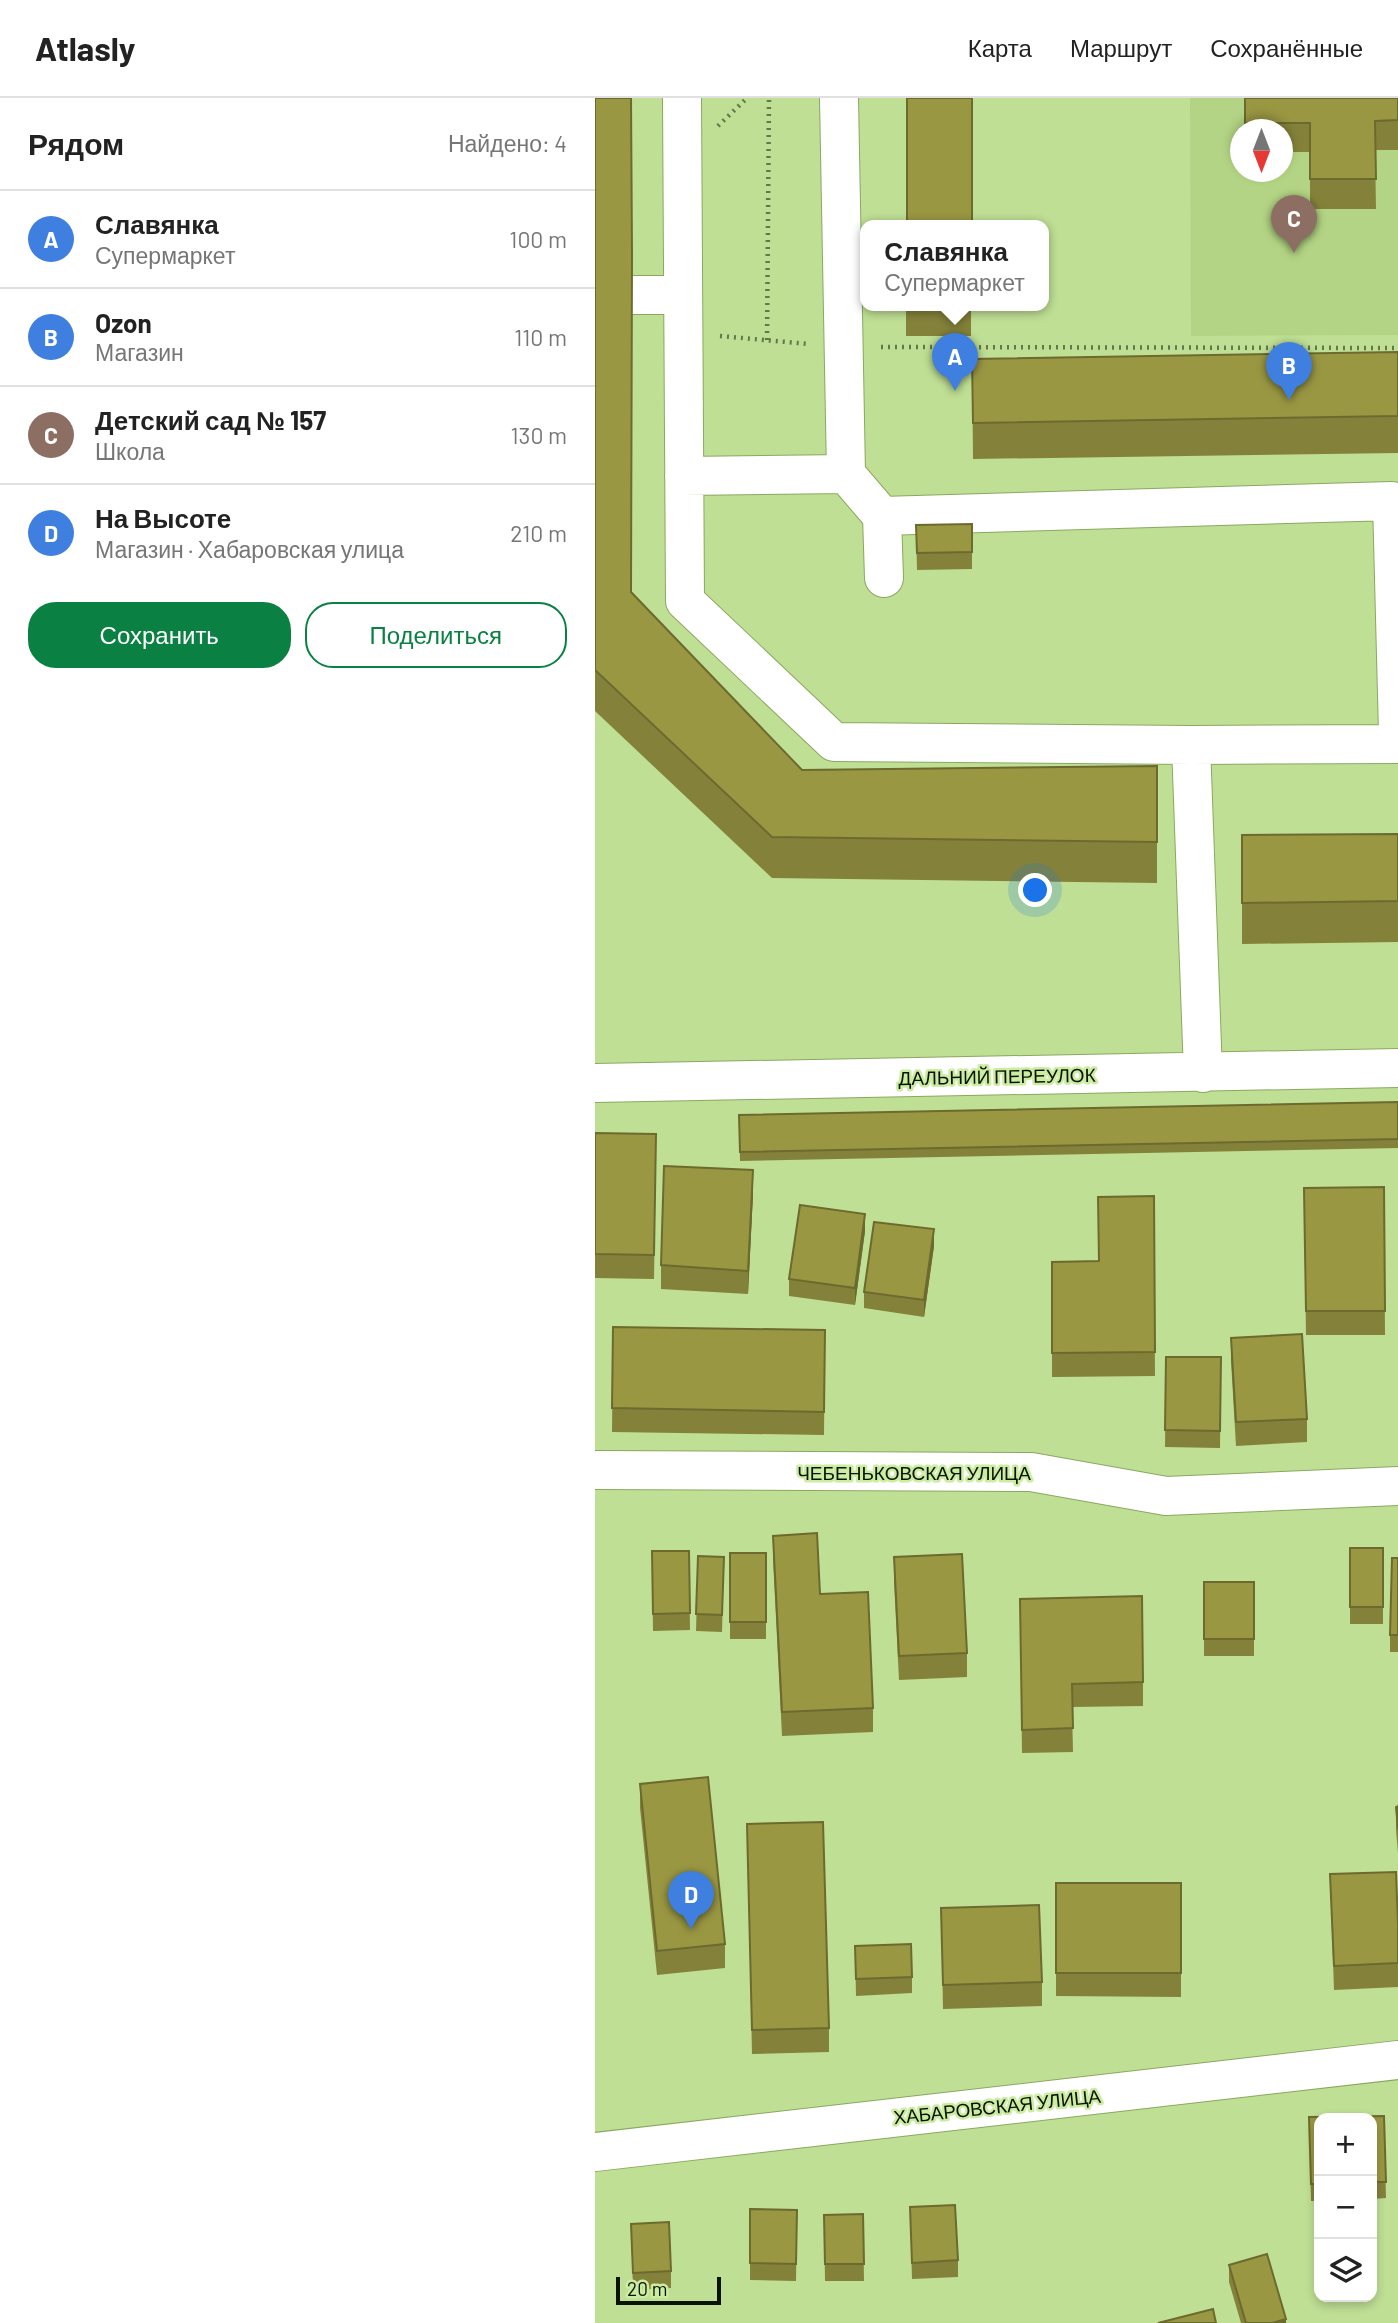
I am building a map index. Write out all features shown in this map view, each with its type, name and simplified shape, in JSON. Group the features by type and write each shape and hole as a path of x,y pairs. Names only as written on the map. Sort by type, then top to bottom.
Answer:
{"street":[{"path":"682,98 685,601 834,742 1398,744"},
{"path":"839,98 846,474 882,516 884,578"},
{"path":"632,295 683,295"},
{"path":"684,475 846,474"},
{"path":"882,516 1392,501 1398,733"},
{"path":"1191,745 1203,1073"},
{"name":"ДАЛЬНИЙ ПЕРЕУЛОК","path":"595,1083 1398,1068"},
{"name":"ЧЕБЕНЬКОВСКАЯ УЛИЦА","path":"595,1471 1031,1472 1166,1496 1398,1486"},
{"name":"ХАБАРОВСКАЯ УЛИЦА","path":"595,2152 1398,2060"}],"path":[{"path":"767,340 769,98"},
{"path":"684,333 844,347 1398,348"}],"shaded area":[{"path":"1190,98 1398,98 1398,335 1191,336"}],"building":[{"path":"595,98 631,98 631,592 802,770 1157,766 1157,842 772,837 595,670"},
{"path":"907,98 972,98 972,220 907,220"},
{"path":"1245,98 1398,98 1398,120 1375,121 1376,179 1310,179 1310,123 1293,123 1293,119 1245,119"},
{"path":"1398,352 1398,416 973,423 972,359"},
{"path":"972,524 972,552 917,553 916,525"},
{"path":"1398,834 1398,901 1242,903 1242,835"},
{"path":"1398,1102 1398,1139 740,1152 739,1115"},
{"path":"595,1133 656,1134 654,1255 595,1254"},
{"path":"664,1166 753,1170 748,1271 661,1265"},
{"path":"1384,1187 1385,1311 1306,1311 1304,1188"},
{"path":"1154,1196 1155,1352 1052,1353 1052,1262 1099,1261 1098,1197"},
{"path":"800,1205 865,1214 855,1288 789,1279"},
{"path":"874,1222 934,1229 924,1300 864,1292"},
{"path":"613,1327 825,1330 824,1412 612,1408"},
{"path":"1302,1334 1307,1419 1236,1422 1231,1338"},
{"path":"1166,1357 1221,1357 1220,1431 1165,1430"},
{"path":"817,1533 820,1594 868,1592 873,1708 782,1712 773,1536"},
{"path":"1350,1548 1383,1548 1383,1607 1350,1607"},
{"path":"652,1551 689,1551 690,1613 653,1614"},
{"path":"730,1553 766,1553 766,1622 730,1622"},
{"path":"962,1554 967,1653 899,1656 894,1557"},
{"path":"698,1556 724,1557 722,1615 696,1614"},
{"path":"1392,1558 1398,1558 1398,1635 1390,1635"},
{"path":"1204,1582 1254,1582 1254,1639 1204,1639"},
{"path":"1142,1596 1143,1682 1072,1684 1073,1728 1022,1730 1020,1599"},
{"path":"708,1777 725,1944 657,1951 640,1784"},
{"path":"823,1822 829,2028 752,2030 747,1824"},
{"path":"1396,1872 1398,1963 1334,1966 1330,1874"},
{"path":"1056,1883 1181,1883 1181,1973 1056,1973"},
{"path":"1039,1905 1042,1982 943,1985 941,1908"},
{"path":"911,1944 912,1977 856,1979 855,1946"},
{"path":"1377,2116 1384,2116 1386,2182 1377,2182"},
{"path":"1309,2117 1314,2117 1314,2184 1311,2184"},
{"path":"955,2205 958,2260 912,2263 910,2207"},
{"path":"750,2209 797,2210 796,2264 750,2263"},
{"path":"863,2214 864,2264 825,2264 824,2215"},
{"path":"669,2222 671,2271 633,2273 631,2224"},
{"path":"1267,2254 1286,2319 1272,2323 1246,2323 1229,2265"},
{"path":"1213,2309 1216,2323 1158,2323"}],"place":[{"name":"Детский сад № 157","path":"1294,253"},
{"name":"Славянка","path":"955,391"},
{"name":"Ozon","path":"1289,400"},
{"name":"На Высоте","path":"691,1929"}]}
